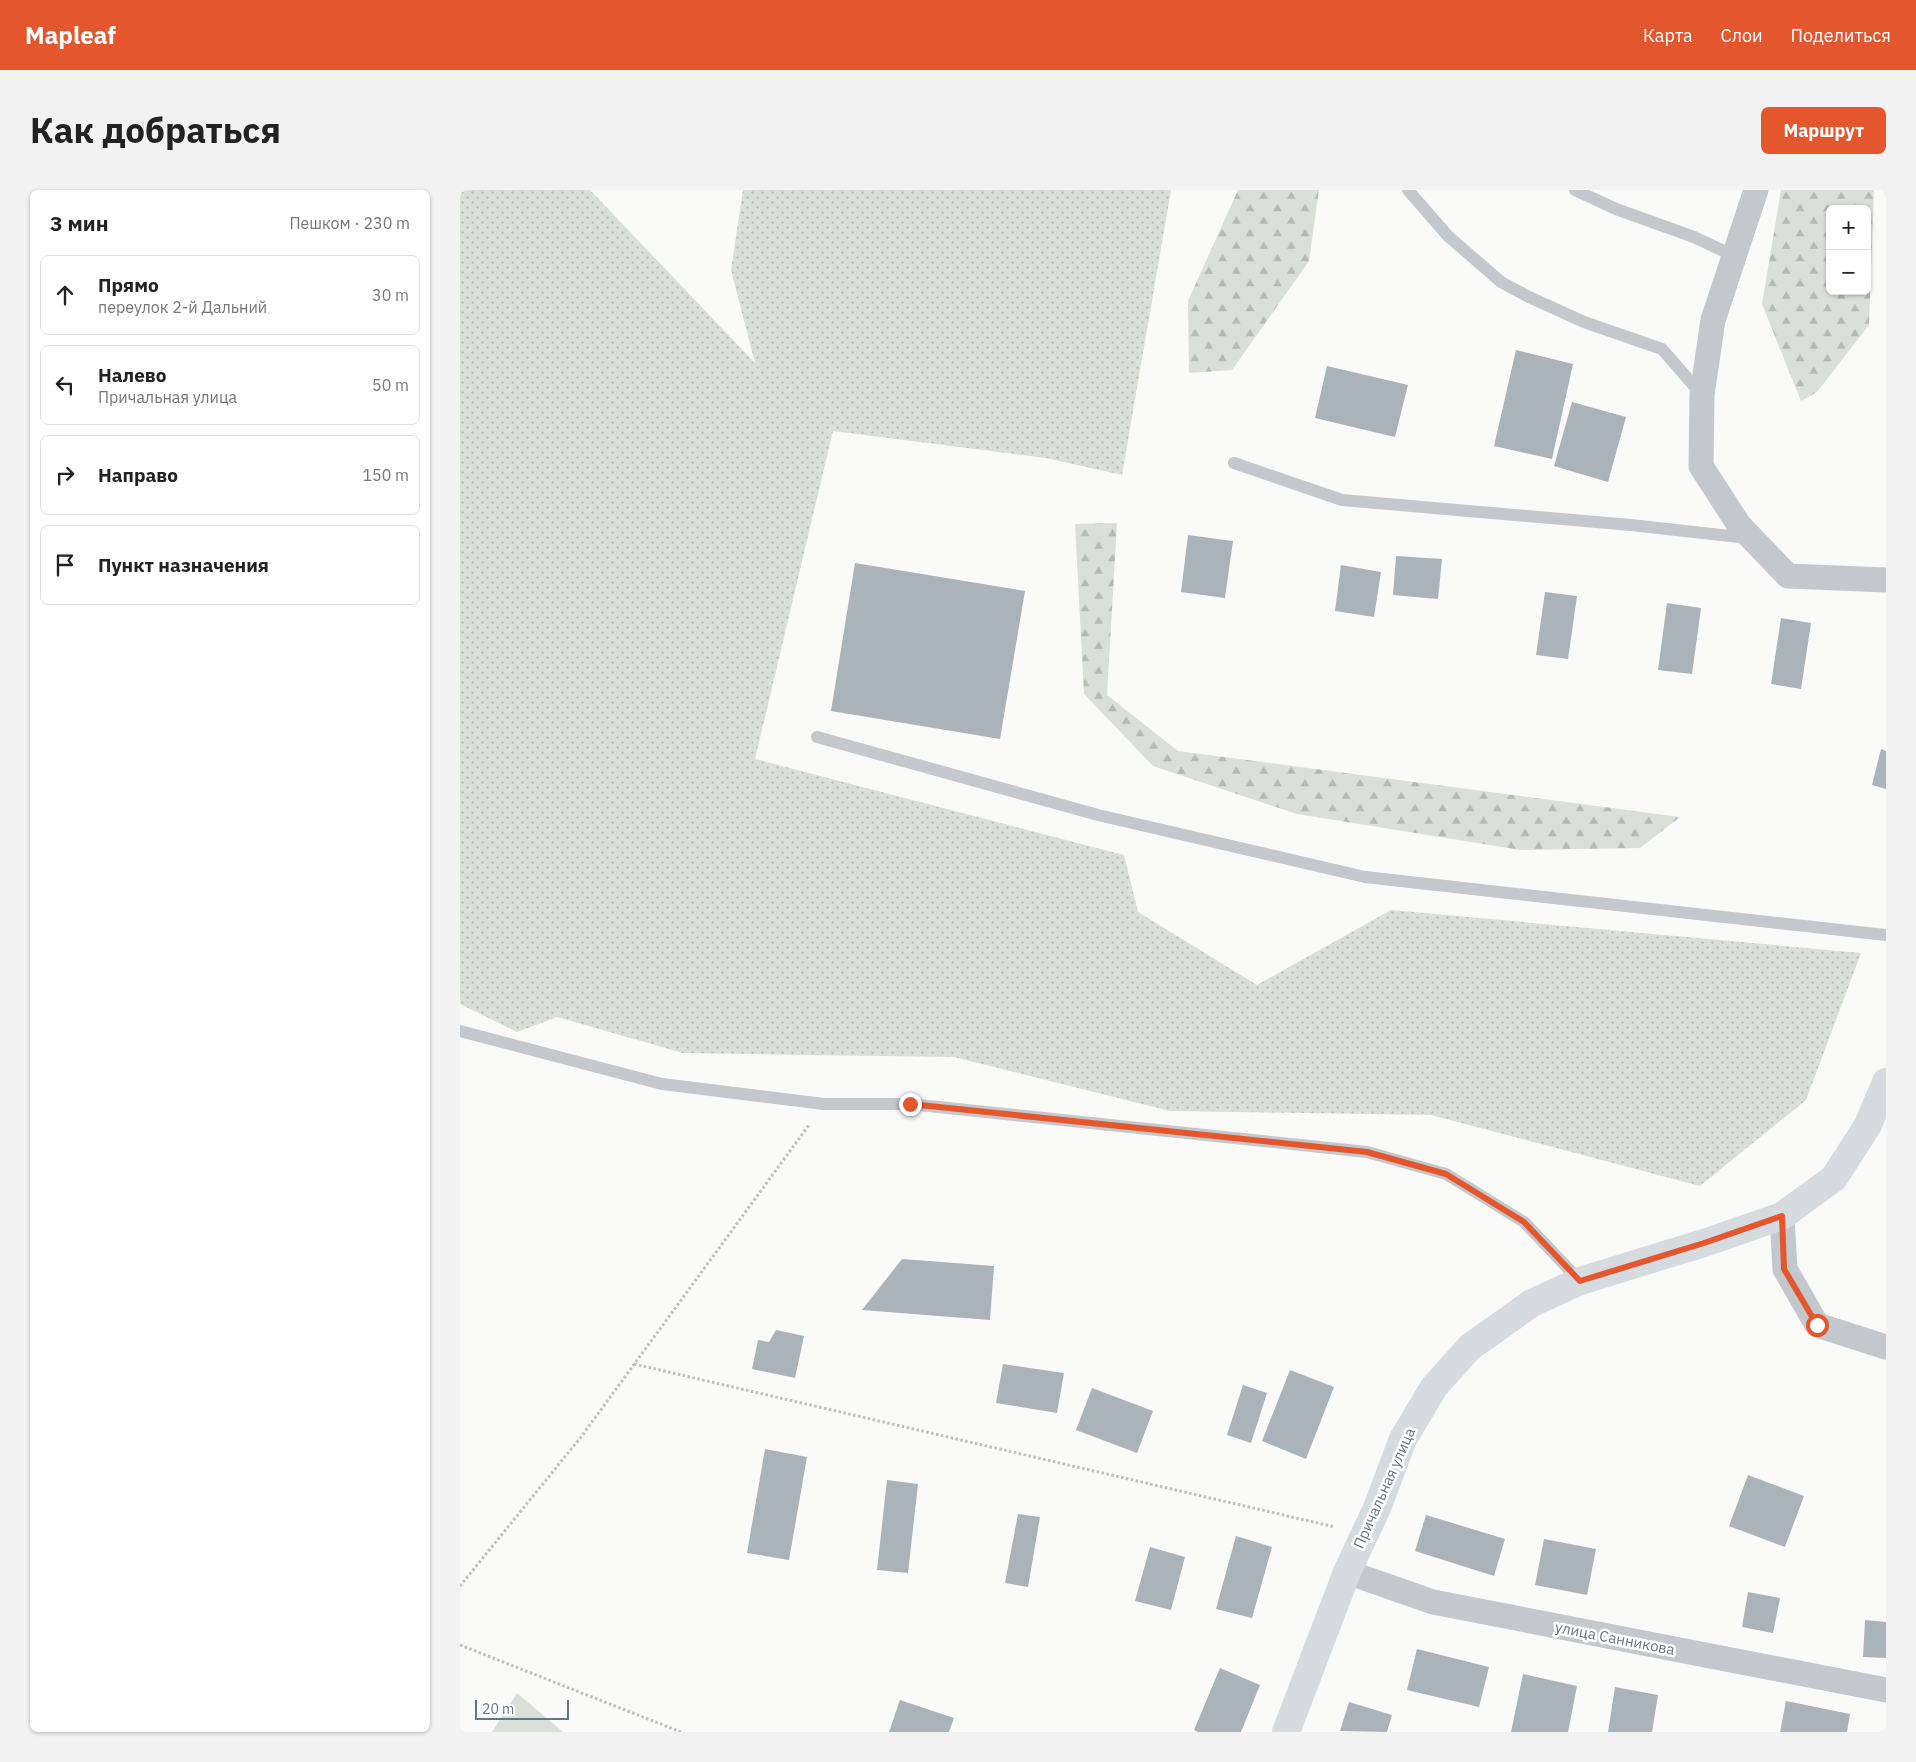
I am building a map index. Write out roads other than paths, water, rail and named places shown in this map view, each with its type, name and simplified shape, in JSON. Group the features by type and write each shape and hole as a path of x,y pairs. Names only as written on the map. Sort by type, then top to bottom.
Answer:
{"street":[{"path":"1756,190 1713,320 1702,395 1701,466 1739,525 1788,576 1886,580"},
{"name":"Причальная улица","path":"1286,1732 1347,1572 1377,1508 1403,1439 1434,1387 1470,1347 1532,1303 1580,1281 1704,1243 1782,1216 1834,1178 1868,1125 1886,1082"},
{"path":"1782,1216 1784,1269 1817,1325 1886,1347"},
{"name":"улица Санникова","path":"1347,1572 1433,1602 1886,1690"}],"lane":[{"path":"1408,190 1448,236 1502,282 1529,297 1584,322 1662,349 1702,395"},
{"path":"1575,190 1616,209 1694,237 1734,256"},
{"path":"1234,463 1342,500 1630,525 1751,538"},
{"path":"817,737 1098,815 1365,877 1886,935"},
{"path":"460,1031 662,1084 824,1104 910,1104 1367,1152 1446,1174 1524,1222 1580,1281"}]}
